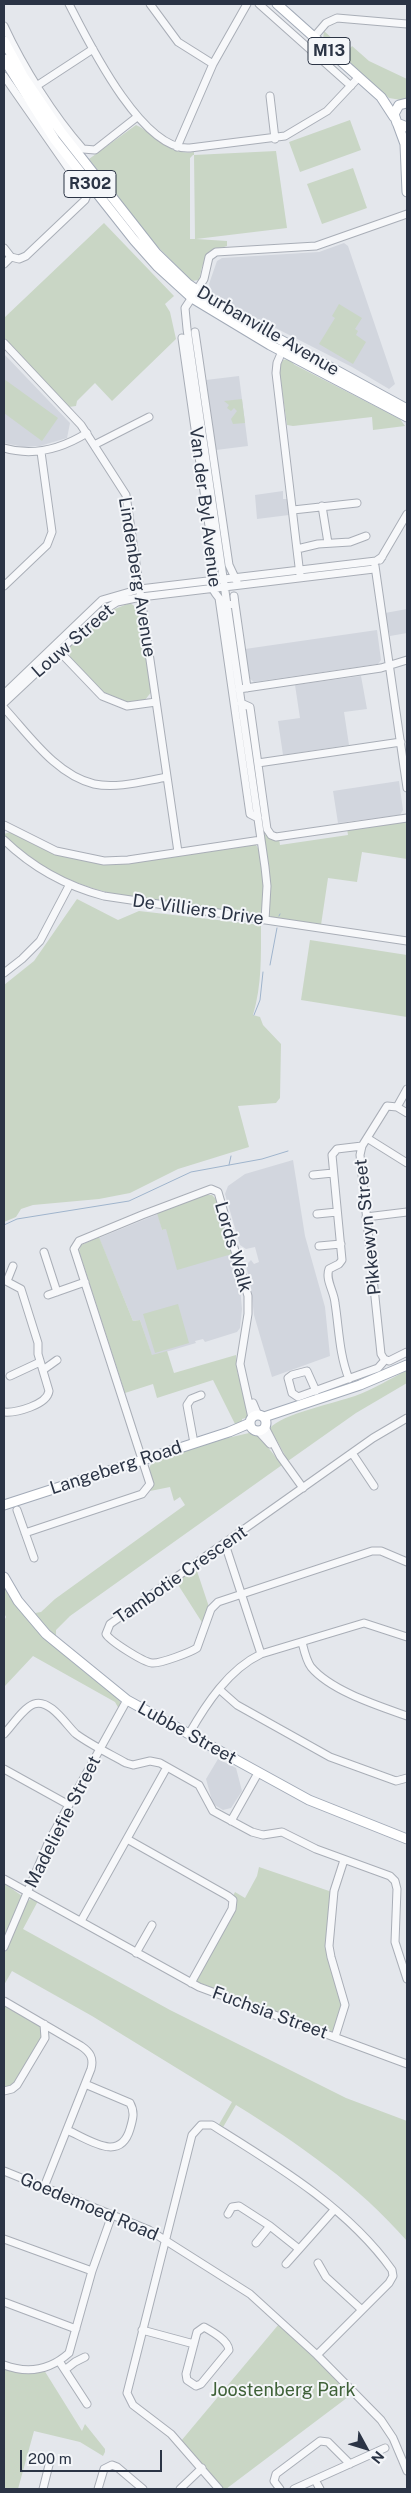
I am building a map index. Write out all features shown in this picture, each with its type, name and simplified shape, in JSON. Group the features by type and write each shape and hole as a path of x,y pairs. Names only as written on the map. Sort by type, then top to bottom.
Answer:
{"main road":[{"name":"M13","path":"277,4 381,97 400,123"},
{"name":"Durbanville Avenue","path":"4,41 23,76 78,154 156,253 214,313 407,409"},
{"name":"Durbanville Avenue","path":"4,59 44,124 134,240 158,267 194,294"},
{"name":"M13","path":"381,97 403,104"},
{"name":"M13","path":"403,104 394,110 406,140 407,192"},
{"name":"Durbanville Avenue","path":"284,348 407,416"},
{"name":"Langeberg Road","path":"4,1506 363,1389 407,1365"},
{"name":"Lubbe Street","path":"4,1577 22,1607 46,1634 127,1700 317,1804 407,1839"}],"street":[{"path":"71,4 93,48 137,118 177,147 186,148 275,139 316,119 359,77"},
{"path":"150,4 178,42 213,64"},
{"path":"177,147 213,64 247,4"},
{"path":"259,4 351,86"},
{"path":"314,37 326,23 337,18 407,24"},
{"path":"4,26 14,49 55,112 85,150 95,150 137,118"},
{"path":"38,84 93,48"},
{"path":"4,76 86,195 85,200 26,256 19,259 11,258 4,264"},
{"path":"270,96 275,139"},
{"name":"Van der Byl Avenue","path":"265,920 266,886 241,702 243,688 227,605 197,370 185,311 204,279 209,257 216,252 316,246 407,214"},
{"path":"4,248 11,258"},
{"path":"195,332 197,370 229,565 237,582"},
{"name":"Van der Byl Avenue","path":"182,338 215,568 211,584 219,598 250,814 258,818"},
{"name":"Lindenberg Avenue","path":"4,343 87,433 126,495 178,852"},
{"path":"284,348 277,363 276,373 300,574"},
{"path":"94,445 149,417"},
{"path":"4,448 20,452 41,452 60,447 87,433"},
{"path":"4,586 47,545 52,532 41,452"},
{"path":"293,510 357,503"},
{"path":"322,506 328,543"},
{"path":"407,514 377,562 407,788"},
{"path":"297,549 328,543 350,542 366,536"},
{"name":"Louw Street","path":"4,694 104,609 141,593 300,574 377,562"},
{"path":"227,605 234,600 243,688 390,666 407,660"},
{"path":"56,648 102,696 112,702 127,706 156,702"},
{"name":"Louw Street","path":"4,703 56,648"},
{"name":"Van der Byl Avenue","path":"241,702 250,707 267,829 271,835 276,837 407,818"},
{"path":"4,708 68,773 96,784 121,784 167,777"},
{"path":"258,763 401,742"},
{"path":"4,825 48,848 84,858 128,860 261,840"},
{"name":"De Villiers Drive","path":"4,840 33,864 70,884 114,898 407,941"},
{"path":"4,972 22,959 40,941 70,884"},
{"name":"Pikkewyn Street","path":"385,1360 381,1354 360,1155 362,1146 387,1106 397,1107 407,1089"},
{"path":"397,1107 407,1114"},
{"path":"367,1138 407,1163"},
{"path":"349,1379 342,1360 335,1302 328,1274 331,1268 342,1261 332,1156 335,1150 362,1146"},
{"path":"313,1175 333,1172"},
{"name":"Lords Walk","path":"85,1282 74,1249 75,1245 142,1215 211,1189 216,1190 221,1200 248,1296 248,1314 240,1358 248,1394 258,1423"},
{"path":"317,1214 337,1212"},
{"path":"366,1216 407,1212"},
{"path":"319,1246 341,1244"},
{"path":"44,1252 58,1292"},
{"path":"4,1412 46,1399 49,1391 41,1366 38,1344 21,1289 5,1281 13,1266"},
{"path":"25,1533 146,1492 150,1482 85,1282 48,1295"},
{"path":"316,1391 310,1373 304,1371 292,1374 288,1378 292,1394 295,1396 316,1391 378,1368 385,1360 391,1360 407,1352"},
{"path":"10,1376 57,1360"},
{"path":"194,1443 187,1403 200,1395"},
{"name":"Tambotie Crescent","path":"407,1418 352,1453 110,1624 107,1636 112,1642 149,1662 156,1663 196,1649 213,1606 218,1602 372,1551 381,1551 407,1560"},
{"path":"258,1423 303,1488"},
{"path":"352,1453 374,1486"},
{"path":"17,1510 34,1558"},
{"path":"225,1544 261,1654"},
{"path":"188,1734 204,1707 248,1662 261,1654 364,1623 407,1637"},
{"path":"302,1642 308,1662 316,1672 365,1701 407,1716"},
{"path":"220,1690 238,1705 330,1757 396,1781 403,1781 407,1778"},
{"name":"Madeliefie Street","path":"4,1946 42,1853 127,1700"},
{"path":"4,1734 28,1708 34,1704 40,1704 59,1714 76,1733 130,1764 154,1761 199,1785 210,1809 259,1835 282,1832 344,1860 390,1876 395,1881 397,1896 396,1942 407,1979"},
{"path":"81,1921 167,1767"},
{"path":"4,1769 69,1805"},
{"path":"231,1821 258,1773"},
{"path":"127,1839 233,1900 232,1909 191,1983"},
{"path":"335,2036 345,2005 330,1957 329,1946 334,1891 344,1860"},
{"name":"Fuchsia Street","path":"4,1879 191,1983 407,2064"},
{"path":"136,1953 152,1924"},
{"path":"4,2001 89,2052 92,2065 44,2187"},
{"path":"4,2091 12,2089 17,2085 45,2038 44,2024"},
{"path":"67,2130 113,2148 123,2144 128,2137 134,2114 130,2103 85,2084"},
{"path":"219,2489 168,2430 129,2400 127,2385 192,2136 197,2127 204,2124 212,2126 278,2168 334,2210 369,2242 392,2272 391,2281 317,2355"},
{"name":"Goedemoed Road","path":"4,2171 112,2215 166,2240 250,2294 317,2355 385,2425 407,2471"},
{"path":"228,2214 232,2207 239,2206 270,2226 299,2249"},
{"path":"286,2264 334,2210"},
{"path":"4,2365 19,2370 36,2370 60,2361 73,2347 92,2271 112,2215"},
{"path":"256,2243 270,2226"},
{"path":"4,2239 92,2271"},
{"path":"318,2264 326,2277 362,2310"},
{"path":"4,2302 76,2330"},
{"path":"204,2328 218,2335 230,2349 197,2386 188,2381 186,2376 194,2344 198,2330 204,2328"},
{"path":"142,2330 194,2344"},
{"path":"66,2369 74,2362 85,2358"},
{"path":"60,2361 87,2404"},
{"path":"280,2489 274,2481 276,2474 320,2441 328,2442 350,2464"},
{"path":"294,2489 384,2448"},
{"path":"43,2489 50,2461"},
{"path":"98,2489 104,2469 112,2465 143,2489"},
{"path":"180,2489 202,2468"},
{"path":"315,2480 320,2489"}],"shaded area":[{"path":"344,243 348,246 395,384 389,389 352,367 211,295 209,284 217,261 222,258 319,252"},
{"path":"4,354 70,423 67,438 40,446 24,447 4,443"},
{"path":"239,376 248,446 216,450 206,380"},
{"path":"283,491 283,499 287,499 289,515 257,519 255,495"},
{"path":"407,609 407,633 390,636 385,613"},
{"path":"377,630 381,660 378,664 254,682 249,678 245,649"},
{"path":"361,676 367,709 344,712 349,745 283,755 278,721 300,718 295,685"},
{"path":"399,781 403,810 400,815 338,823 333,791"},
{"path":"293,1160 305,1236 325,1307 330,1356 272,1377 254,1315 246,1265 251,1260 254,1264 259,1262 255,1247 246,1249 240,1245 225,1194 228,1186 245,1174"},
{"path":"158,1214 162,1230 206,1217 218,1256 230,1254 240,1288 242,1309 240,1328 237,1332 205,1342 203,1339 195,1341 196,1343 152,1356 140,1320 133,1321 99,1238"},
{"path":"218,1759 236,1768 242,1791 231,1808 223,1810 213,1804 206,1779"}],"green space":[{"path":"324,31 347,52 352,46 369,61 407,79 407,101 389,98 323,39"},
{"path":"350,120 361,150 300,172 289,142"},
{"path":"136,125 170,148 177,151 194,152 194,155 276,151 287,228 196,239 227,241 227,246 209,252 202,267 199,280 192,281 151,240 89,159","holes":["193,155 195,239 190,239 190,158"]},
{"path":"353,168 367,208 322,224 307,184"},
{"path":"104,223 174,296 165,304 170,312 176,339 112,401 95,383 77,401 76,406 69,407 4,339 4,318"},
{"path":"339,304 362,318 355,329 358,331 356,335 366,342 353,364 319,344 335,318 332,316"},
{"path":"288,359 295,365 400,419 405,426 373,430 372,417 293,426 287,425 279,368 283,360"},
{"path":"4,379 58,418 42,441 4,413"},
{"path":"242,399 245,423 233,424 231,419 237,411 234,408 231,411 227,408 229,405 224,401"},
{"path":"130,603 140,610 152,691 145,700 124,704 104,694 70,659 70,646 107,612"},
{"path":"407,822 407,859 362,852 357,882 328,878 321,925 273,919 268,916 263,834 279,839 280,845 348,835 347,829"},
{"path":"10,832 52,852 92,862 255,844 259,849 261,857 263,912 258,916 156,903 91,888 60,875 31,859 4,837 4,834"},
{"path":"77,899 118,920 139,911 261,925 261,959 253,1015 260,1017 263,1025 281,1044 280,1098 276,1103 238,1106 249,1147 178,1169 130,1193 99,1199 33,1205 21,1209 16,1217 4,1222 4,985 34,961"},
{"path":"310,940 407,955 407,1017 301,1000"},
{"path":"206,1195 212,1195 216,1199 232,1254 177,1270 166,1229 162,1230 157,1213"},
{"path":"99,1237 133,1321 140,1320 152,1355 167,1351 174,1373 236,1355 237,1371 249,1413 246,1418 235,1424 213,1380 157,1398 153,1384 125,1393 79,1251 81,1245"},
{"path":"178,1304 189,1343 155,1353 143,1314"},
{"path":"407,1370 407,1383 356,1413 288,1461 270,1428 276,1423 310,1409 362,1393"},
{"path":"249,1433 259,1436 282,1465 70,1616 56,1630 56,1638 35,1613 41,1612 55,1599 185,1505 180,1497 174,1501 170,1487 150,1491 152,1486 148,1470 153,1461 219,1440"},
{"path":"196,1568 209,1607 203,1624 175,1580"},
{"path":"4,1585 27,1618 55,1647 118,1698 121,1703 119,1709 115,1702 33,1656 4,1687 4,1621 6,1617 4,1613"},
{"path":"259,1867 332,1892 327,1948 343,2001 334,2031 331,2033 197,1982 197,1977 234,1910 233,1896 235,1892 245,1898 257,1876"},
{"path":"4,1883 22,1896 4,1940"},
{"path":"32,1898 38,1901 23,1929 170,2010 346,2098 407,2121 407,2241 368,2202 327,2167 305,2150 236,2105 222,2129 218,2126 232,2102 92,2016 12,1971 4,1985 4,1954 25,1903"},
{"path":"4,2004 41,2026 43,2035 14,2084 4,2089"},
{"name":"Joostenberg Park","path":"279,2324 352,2394 226,2489 222,2489 181,2441"},
{"path":"4,2368 44,2370 82,2431 85,2424 105,2449 103,2456 80,2442 34,2431 18,2489 4,2489"}],"waterway":[{"path":"270,965 277,928"},
{"path":"254,1015 260,1000 263,972"},
{"path":"4,1225 17,1219 129,1201 191,1172 262,1159 288,1151"},
{"path":"229,1165 231,1156"}]}
